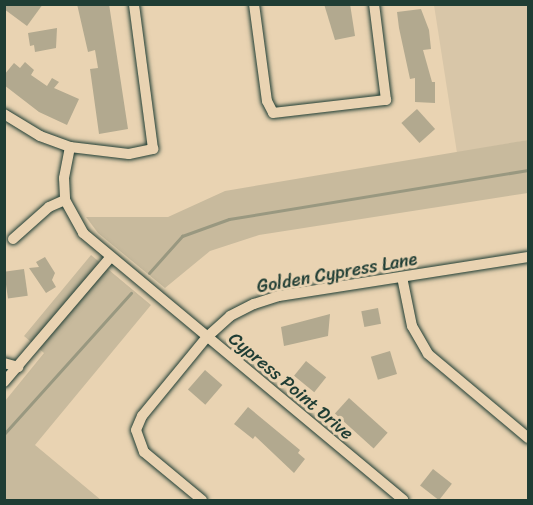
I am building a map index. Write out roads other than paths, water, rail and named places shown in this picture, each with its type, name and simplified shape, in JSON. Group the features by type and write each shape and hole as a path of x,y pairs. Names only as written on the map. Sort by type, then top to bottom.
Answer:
{"street":[{"path":"4,114 40,136 70,147 129,154 153,149 134,4"},
{"path":"254,4 267,101 273,113 386,100 374,4"},
{"path":"13,239 49,207 65,200 64,178 70,147"},
{"name":"Cypress Point Drive","path":"65,200 83,234 403,501"},
{"name":"Golden Cypress Lane","path":"202,501 144,452 136,430 142,416 207,338 230,316 260,302 528,257"},
{"path":"4,382 110,258"},
{"path":"402,277 412,326 428,354 528,438"},
{"path":"4,363 18,367"}],"waterway":[{"path":"149,273 182,236 229,219 528,170"},
{"path":"4,434 131,293"}]}
